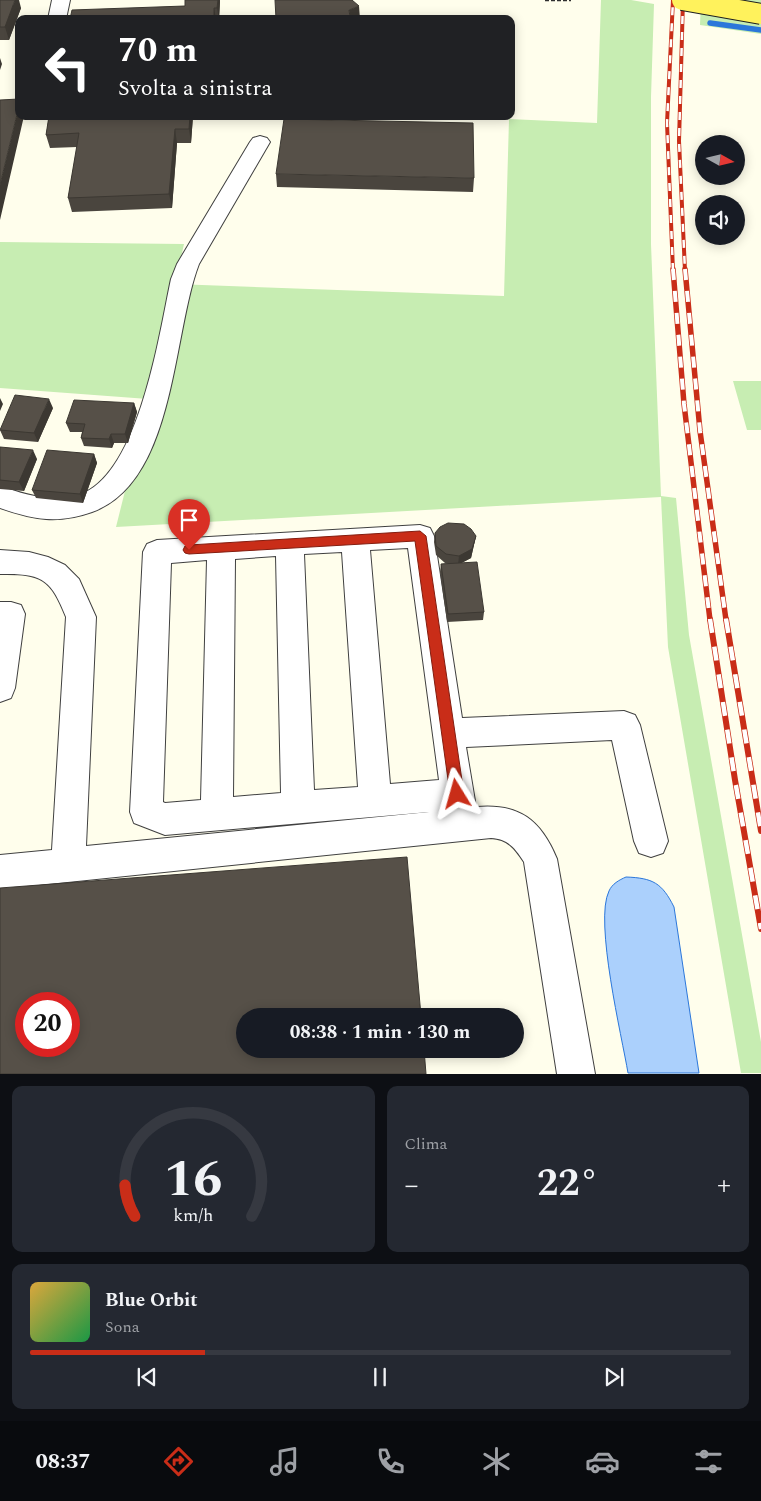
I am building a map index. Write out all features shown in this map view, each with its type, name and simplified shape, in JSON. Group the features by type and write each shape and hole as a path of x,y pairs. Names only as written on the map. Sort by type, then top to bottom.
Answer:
{"main road":[{"path":"682,0 761,14"}],"street":[{"path":"58,15 61,0"},
{"path":"0,497 42,509 59,510 74,508 98,499 114,486 125,473 140,446 152,416 182,279 188,264 260,142"},
{"path":"459,810 420,536 157,552 146,812 165,819 375,801 459,810 491,822 511,824 528,838 540,859 576,1074"},
{"path":"355,540 375,801"},
{"path":"290,544 298,808"},
{"path":"217,815 221,548"},
{"path":"0,562 37,564 55,572 69,588 81,617 68,865"},
{"path":"0,615 12,614 0,688"},
{"path":"448,734 624,725 651,841"},
{"path":"0,872 68,865 459,810"}],"path":[{"path":"545,0 571,0"}],"green space":[{"path":"601,0 631,0 654,4 651,97 651,244 661,496 676,498 689,635 761,1042 761,1073 741,1073 668,647 661,497 116,527 148,399 0,388 0,242 184,244 175,284 504,296 509,120 597,123"},
{"path":"701,0 761,0 761,34 700,25"},
{"path":"733,381 761,381 761,430 747,430"}],"water":[{"path":"626,877 656,883 665,892 674,907 699,1073 628,1073 615,1008 605,927 605,906 609,891 612,886"}],"building":[{"path":"0,0 15,0 5,27 0,27"},
{"path":"185,0 218,0 217,8 214,8 214,15 71,15 72,10 185,6"},
{"path":"275,0 352,0 359,6 349,10 350,15 276,15"},
{"path":"15,99 16,120 0,185 0,100"},
{"path":"48,120 190,120 189,129 175,129 169,194 68,198 79,133 46,135"},
{"path":"284,120 473,123 474,178 276,174"},
{"path":"15,395 49,399 34,433 0,430"},
{"path":"74,400 134,403 125,434 111,434 109,439 81,438 85,424 66,423"},
{"path":"0,447 33,450 19,482 0,480"},
{"path":"47,450 94,454 80,494 32,490"},
{"path":"448,523 464,524 471,529 476,536 472,549 459,556 446,554 436,546 435,533 440,527"},
{"path":"477,562 484,612 448,614 441,564"},
{"path":"407,857 420,1008 236,1008 236,1058 425,1058 426,1074 0,1074 0,888"}],"waterway":[{"path":"710,23 761,30"}],"railway":[{"path":"673,0 667,123 673,271"},
{"path":"683,0 679,141 685,271"},
{"path":"673,269 684,404 710,620"},
{"path":"685,269 700,431 726,620"},
{"path":"710,619 761,929"},
{"path":"726,619 761,831"}],"route":[{"path":"189,550 420,536 457,794"}]}
